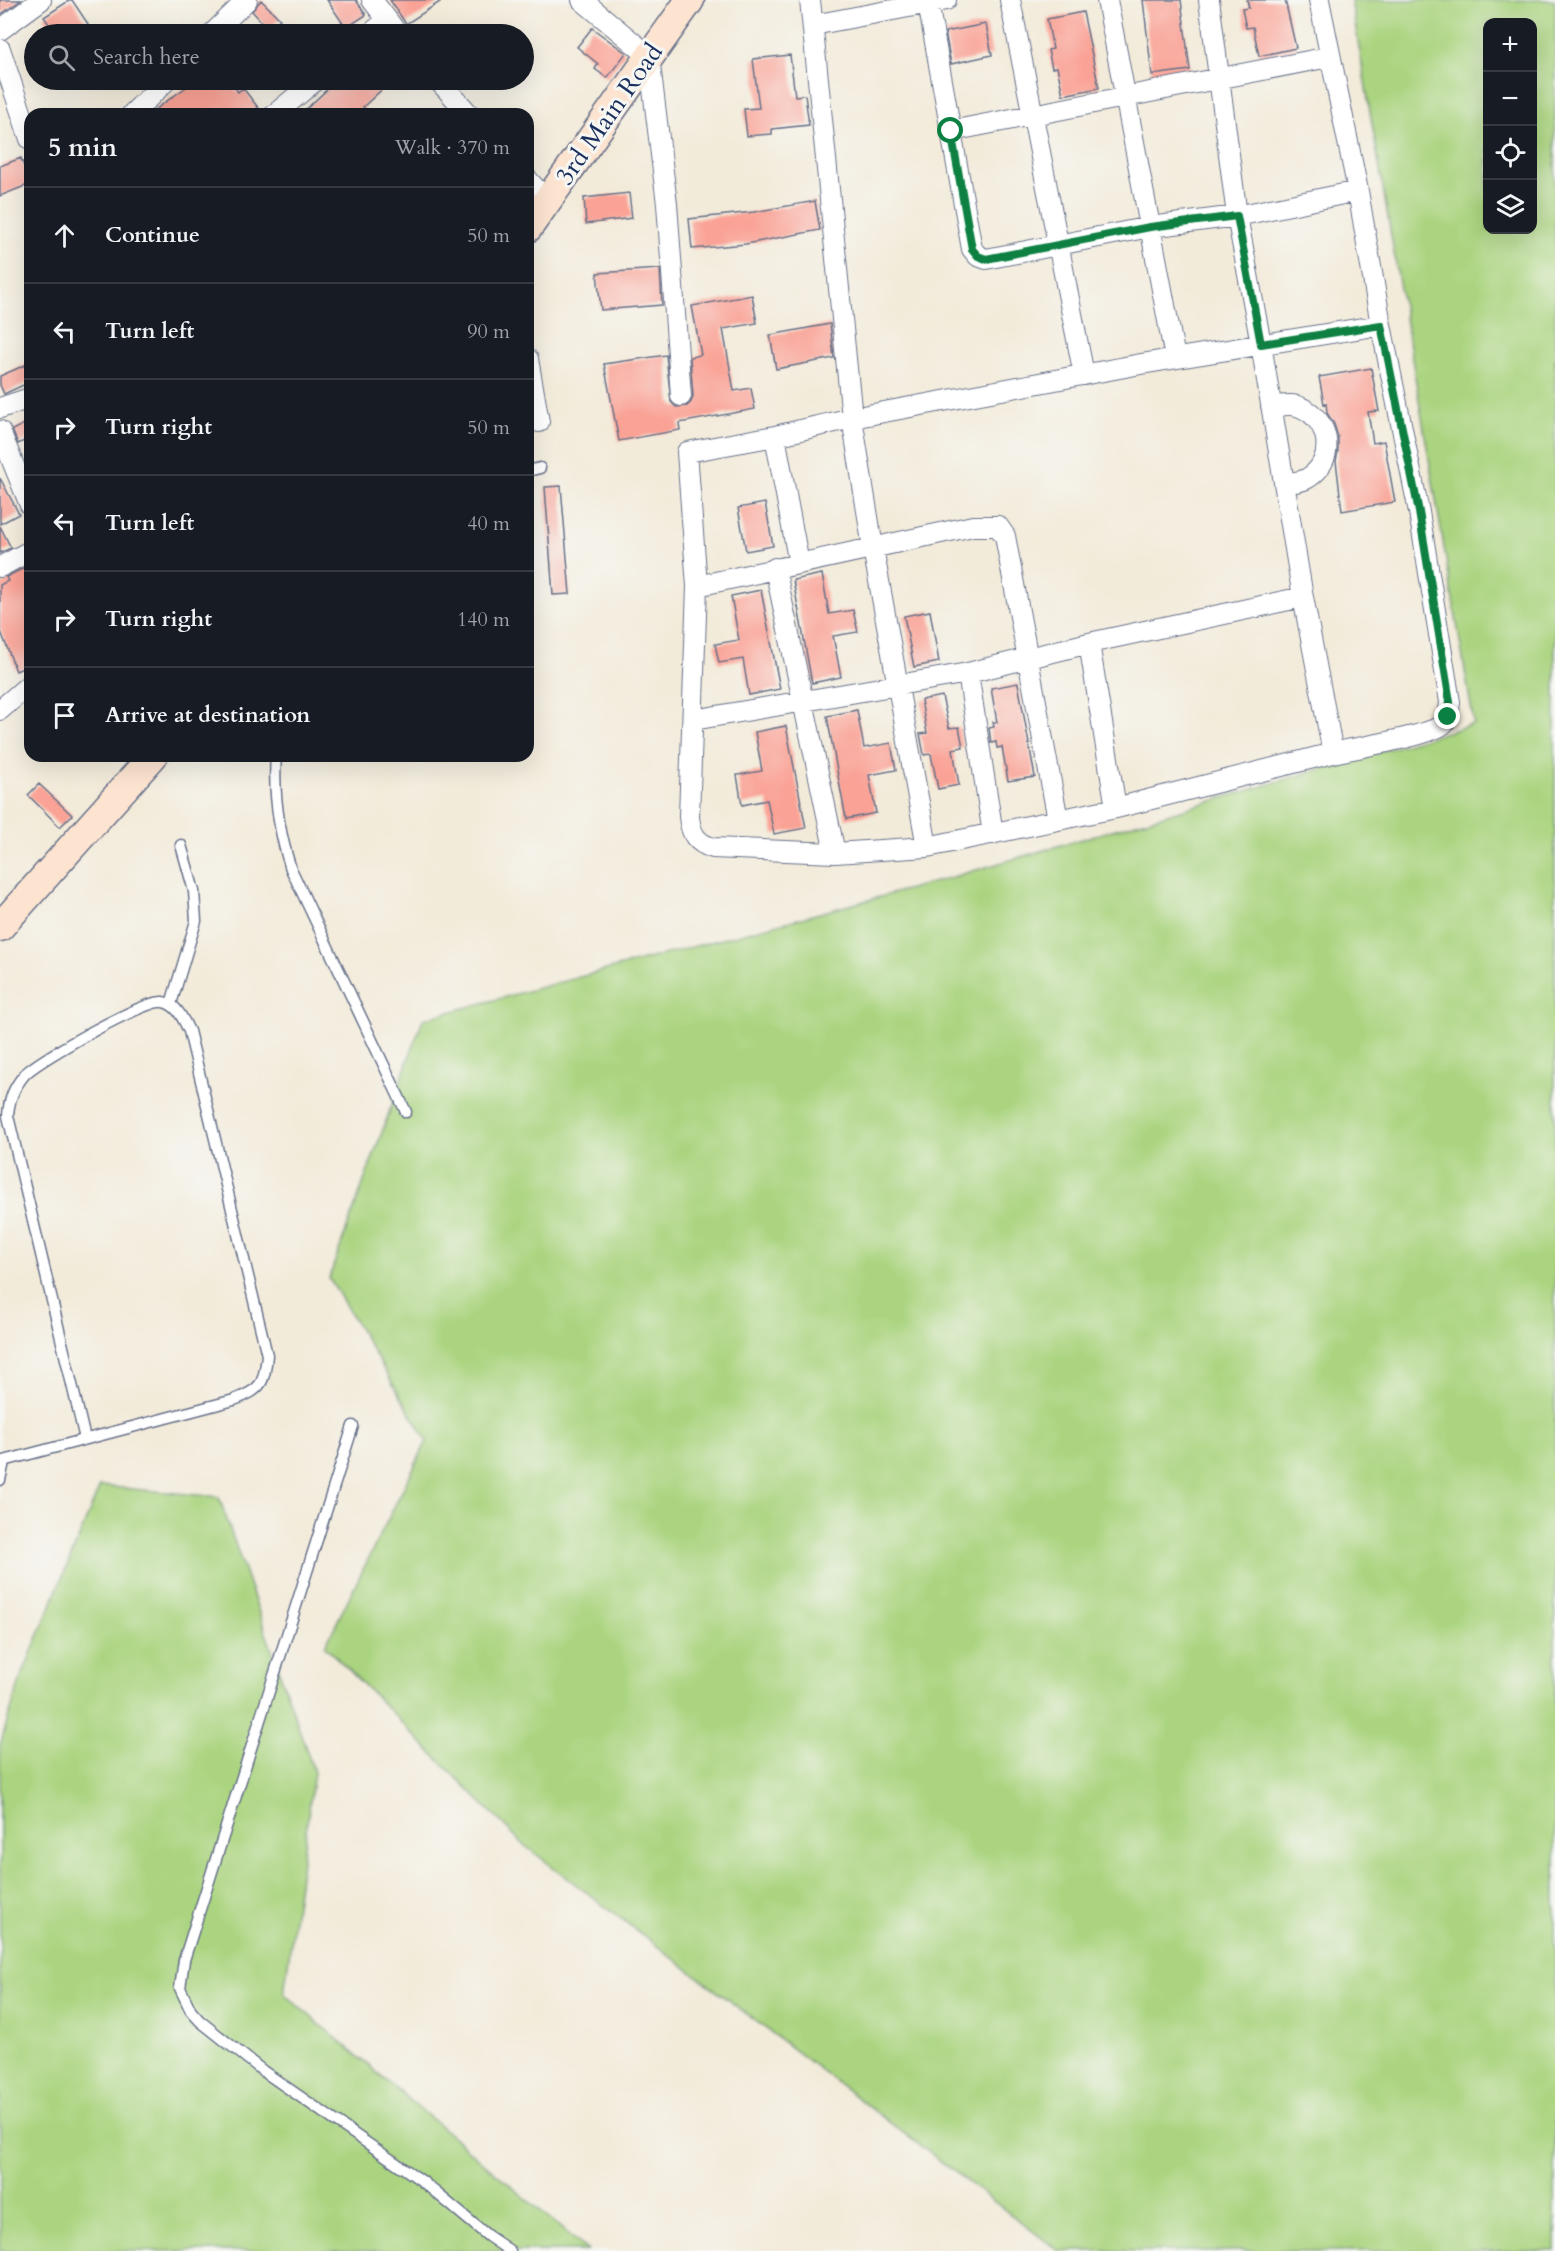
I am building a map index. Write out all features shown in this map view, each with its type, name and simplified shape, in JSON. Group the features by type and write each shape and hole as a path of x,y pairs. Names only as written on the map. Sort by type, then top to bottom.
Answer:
{"street":[{"path":"0,30 41,0"},
{"path":"222,24 247,0"},
{"path":"372,0 389,24"},
{"path":"582,0 649,56 667,204 681,396"},
{"name":"3rd Main Road","path":"534,219 690,0"},
{"path":"810,0 852,418 927,847"},
{"path":"1010,0 1084,375"},
{"path":"1107,0 1175,358"},
{"path":"1209,0 1237,216 1272,406 1303,597 1333,753"},
{"path":"1319,0 1419,512 1450,702 1448,717 1442,725 1424,732 1116,808 927,847 835,853 713,848 698,842 693,836 689,817 697,586 687,452 775,436 852,418 1175,358 1381,325"},
{"path":"813,25 937,2 951,131 972,249 978,256 986,259 1150,227 1237,216 1358,191"},
{"path":"0,49 24,121"},
{"path":"951,131 1329,57"},
{"path":"138,108 157,90"},
{"path":"282,108 304,90"},
{"path":"447,90 464,108"},
{"path":"534,187 547,201"},
{"path":"534,393 539,422"},
{"path":"0,408 24,400"},
{"path":"1272,406 1298,406 1318,418 1327,438 1327,454 1319,467 1307,479 1285,484"},
{"path":"0,431 24,491"},
{"path":"775,436 799,564"},
{"path":"697,586 973,526 998,526 1005,536 1058,820"},
{"path":"0,567 24,554"},
{"path":"775,568 835,853"},
{"path":"693,720 968,673 1089,643 1303,597"},
{"path":"1089,643 1116,808"},
{"path":"968,673 993,834"},
{"path":"0,710 24,689"},
{"path":"0,927 148,762"}],"lane":[{"path":"534,470 540,468"},
{"path":"275,762 274,775 280,835 291,869 405,1112"},
{"path":"171,1004 196,921 194,891 181,845"},
{"path":"0,1480 2,1462 234,1400 253,1393 261,1385 265,1376 267,1355 189,1031 182,1016 171,1004 160,1001 151,1002 48,1057 26,1073 9,1099 8,1116 85,1439"},
{"path":"353,1426 184,1960 180,1988 191,2011 200,2021 263,2071 422,2181 488,2236 510,2251"}],"green space":[{"path":"1351,0 1555,0 1555,2251 1059,2251 524,1845 325,1646 427,1441 329,1278 423,1019 932,883 1474,724"},
{"path":"100,1486 219,1497 314,1772 284,1994 588,2251 0,2251 0,1745 21,1678"}],"building":[{"path":"0,0 21,0 0,15"},
{"path":"72,0 88,24 49,24 44,17"},
{"path":"261,0 280,19 274,24 264,24 252,11"},
{"path":"327,0 356,0 366,15 352,24 343,24"},
{"path":"390,0 443,0 406,24"},
{"path":"1143,0 1181,0 1190,70 1152,75"},
{"path":"1247,0 1285,0 1296,48 1259,56 1253,27 1246,28 1242,9 1249,8"},
{"path":"1083,12 1099,88 1063,95 1057,67 1052,68 1048,50 1053,49 1047,19"},
{"path":"986,24 992,55 951,64 945,32"},
{"path":"592,28 626,53 607,78 595,69 598,64 577,47"},
{"path":"790,55 795,96 805,95 809,125 772,129 772,134 747,136 744,109 759,108 753,59"},
{"path":"182,90 236,90 238,92 245,90 258,108 157,108"},
{"path":"326,90 381,90 364,108 307,108"},
{"path":"21,158 24,167 24,186 0,196 0,166"},
{"path":"629,193 632,218 586,224 584,198"},
{"path":"815,201 820,230 746,244 692,249 689,219 754,212"},
{"path":"660,269 662,305 601,310 597,273"},
{"path":"752,295 757,323 723,329 734,391 751,388 755,409 679,423 680,430 619,441 604,364 666,355 671,402 676,407 687,406 693,396 690,357 701,355 692,306"},
{"path":"830,324 834,358 776,369 770,335"},
{"path":"24,366 24,385 4,394 0,385 0,376"},
{"path":"1371,368 1379,411 1368,412 1373,443 1384,441 1395,502 1342,511 1336,461 1338,437 1327,413 1326,403 1324,404 1319,377"},
{"path":"24,424 24,441 18,444 12,430"},
{"path":"0,478 19,514 0,524"},
{"path":"561,486 570,594 553,595 545,487"},
{"path":"765,503 773,546 746,551 738,508"},
{"path":"0,526 11,548 0,553"},
{"path":"24,568 24,668 16,671 0,629 0,585 8,581 6,577"},
{"path":"822,574 829,614 853,610 858,632 833,636 841,677 812,683 793,580"},
{"path":"761,590 780,689 749,695 743,659 719,663 715,644 739,640 731,596"},
{"path":"930,611 939,662 914,667 904,616"},
{"path":"1018,683 1035,777 1008,781 1002,747 997,748 996,742 991,743 989,728 994,727 993,722 997,722 991,688"},
{"path":"942,696 949,728 959,727 963,747 953,749 959,785 938,789 931,754 924,755 920,734 927,733 921,700"},
{"path":"857,710 864,748 891,743 896,770 869,775 876,813 846,819 827,716"},
{"path":"786,726 806,828 774,834 767,800 742,805 737,775 762,771 755,732"},
{"path":"39,784 72,815 60,827 28,795"}],"route":[{"path":"951,131 972,249 978,256 986,259 1150,227 1237,216 1261,344 1381,325 1419,512 1450,702 1448,717"}]}
